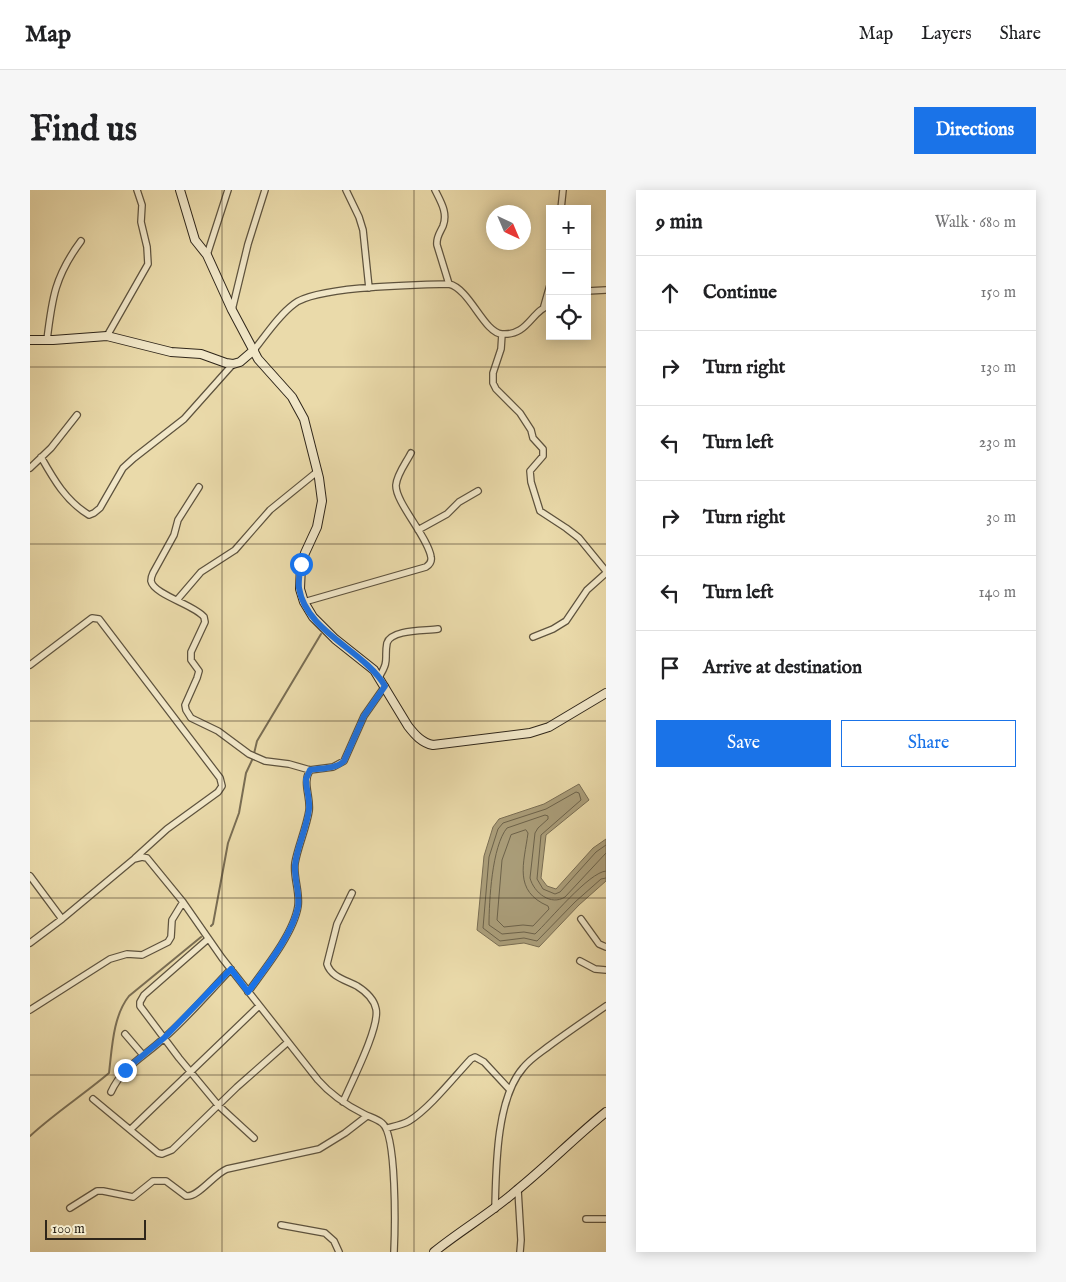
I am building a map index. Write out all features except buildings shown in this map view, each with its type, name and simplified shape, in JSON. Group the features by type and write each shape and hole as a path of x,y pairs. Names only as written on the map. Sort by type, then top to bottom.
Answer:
{"street":[{"path":"107,336 148,264 147,247 141,222 142,205 137,190"},
{"path":"180,190 195,240 207,255 232,310 258,359 292,396 304,419 318,471 322,501 317,527 305,553 299,580 304,602 322,627 374,670 411,730 427,744 433,745 530,733 549,727 606,693"},
{"path":"207,255 228,190"},
{"path":"232,310 248,244 265,190"},
{"path":"346,190 363,230 369,288"},
{"path":"436,190 444,210 444,224 437,238 437,245 449,284"},
{"path":"561,205 563,190"},
{"path":"47,340 52,299 65,265 81,241"},
{"path":"30,340 107,336 171,352 201,354 226,364 234,364 240,362 254,350 284,313 295,303 315,294 369,288 449,284 460,288 493,330 502,334 512,334 520,330 546,307"},
{"path":"591,291 606,290"},
{"path":"502,334 501,349 493,373 493,383 496,389 520,413 531,430 533,438 543,449 542,456 530,471 540,512 579,538 606,572 587,590 566,621 554,629 533,637"},
{"path":"41,457 55,482 74,505 89,514 94,513 100,508 123,468 184,419 234,364"},
{"path":"30,468 58,440 77,415"},
{"path":"304,602 426,567 431,562 431,557 396,489 397,481 411,454"},
{"path":"178,600 202,572 235,550 270,510 318,471"},
{"path":"199,487 178,520 174,535 151,579 155,587 202,614 205,622 191,652 191,660 199,671 186,700 186,710 191,718 218,731 256,758 310,770 332,767 342,764 344,761 364,716 385,686"},
{"path":"418,530 448,514 460,502 478,491"},
{"path":"30,665 92,618 99,620 220,778 222,786 218,792 166,829 134,859 62,920 30,943"},
{"path":"379,677 386,665 387,644 391,637 398,633 438,629"},
{"path":"248,992 268,964 294,919 298,906 295,864 309,810 306,779 310,770"},
{"path":"134,859 142,856 147,858 183,902 248,992 329,1093 367,1116 379,1121 387,1128 392,1153 394,1252"},
{"path":"30,876 62,920"},
{"path":"343,1102 376,1020 376,1009 372,999 359,987 334,975 329,970 327,964 337,924 352,894"},
{"path":"30,1010 110,959 127,954 142,955 168,942 171,937 172,920 183,902"},
{"path":"582,918 599,944 606,947"},
{"path":"208,939 144,995 140,1002 143,1011 218,1105 254,1138"},
{"path":"580,961 595,969 606,970"},
{"path":"111,1092 117,1079 125,1070 164,1038 231,969"},
{"path":"131,1129 259,1006"},
{"path":"495,1209 497,1147 509,1089 522,1068 533,1058 572,1028 606,1006"},
{"path":"125,1034 143,1055"},
{"path":"93,1099 131,1129 158,1154 166,1153 172,1150 218,1105 288,1042"},
{"path":"387,1128 403,1124 413,1118 475,1057 484,1062 509,1089"},
{"path":"434,1252 443,1249 495,1209 606,1112"},
{"path":"70,1208 97,1191 133,1197 154,1181 166,1182 186,1196 190,1196 221,1171 319,1149 345,1133 367,1116"},
{"path":"518,1190 520,1252"},
{"path":"586,1220 606,1219"},
{"path":"281,1225 325,1233 334,1240 339,1252"}],"water":[{"path":"579,784 589,800 546,835 541,878 547,886 556,889 593,848 606,839 606,881 579,905 539,947 524,943 499,946 477,930 484,856 493,827 499,819 544,804"}],"waterway":[{"path":"211,926 213,924 228,843 239,813 246,773 253,758 257,741 321,634"},
{"path":"30,1136 109,1073 116,1023 129,996 201,937"}],"route":[{"path":"125,1070 164,1038 231,969 248,992 268,964 288,932 298,906 295,864 309,810 307,774 310,770 342,764 349,753 364,716 385,686 374,670 335,639 313,617 304,602 300,589 301,564"}]}
